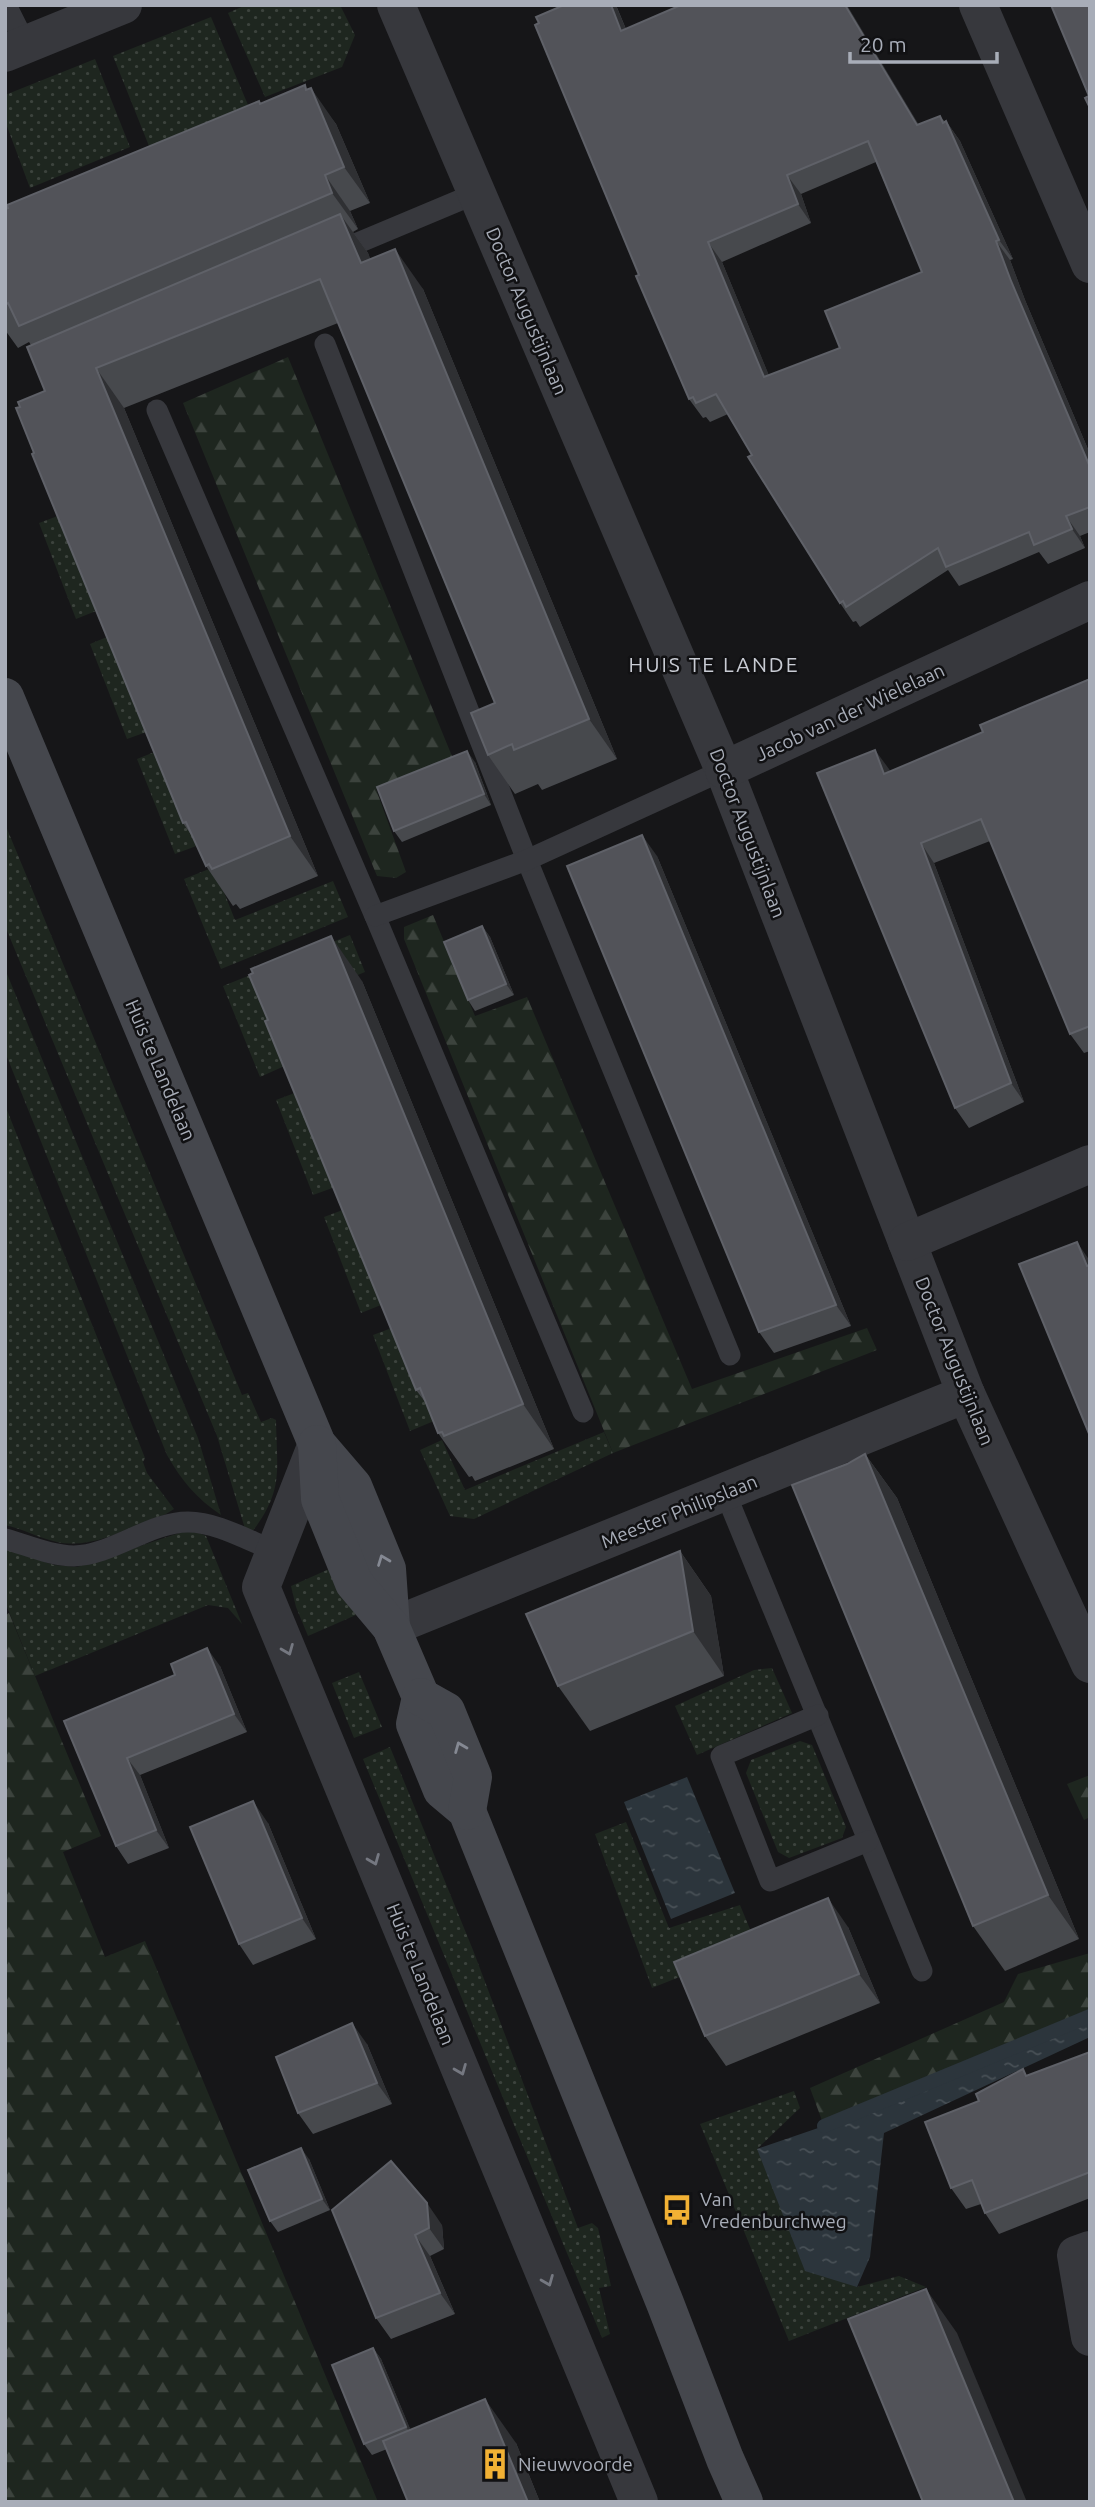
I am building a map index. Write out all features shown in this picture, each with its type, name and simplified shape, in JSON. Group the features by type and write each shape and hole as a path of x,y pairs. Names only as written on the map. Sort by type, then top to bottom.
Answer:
{"street":[{"path":"16,49 123,5"},
{"name":"Doctor Augustijnlaan","path":"396,5 724,770 966,1394 1090,1664"},
{"path":"978,5 1090,264"},
{"name":"Jacob van der Wielelaan","path":"724,770 1090,600"},
{"name":"Huis te Landelaan","path":"5,697 317,1444 353,1486 387,1570 391,1627 421,1697 446,1711 473,1777 467,1811 737,2500"},
{"path":"907,1242 1090,1164"},
{"name":"Meester Philipslaan","path":"391,1627 966,1394"},
{"name":"Huis te Landelaan","path":"317,1444 261,1587 639,2502"},
{"path":"1090,2250 1076,2255 1090,2337"}],"lane":[{"path":"6,5 16,49"},
{"path":"314,262 477,193"},
{"path":"324,344 527,860 730,1355"},
{"path":"157,410 375,916 583,1412"},
{"name":"Jacob van der Wielelaan","path":"375,916 527,860 724,770"},
{"path":"725,1492 922,1971"},
{"path":"5,1539 72,1556 94,1552 166,1527 191,1522 205,1524 275,1551"},
{"path":"818,1715 721,1756 770,1881 868,1841"}],"green space":[{"path":"246,5 340,5 355,35 342,67 265,97 228,13"},
{"path":"211,17 248,105 149,146 113,56"},
{"path":"95,59 130,147 30,188 5,121 5,95"},
{"path":"288,357 454,761 376,789 406,872 396,878 377,876 183,403"},
{"path":"63,514 101,609 76,619 39,523"},
{"path":"114,634 152,730 127,739 90,644"},
{"path":"162,749 199,845 175,854 137,759"},
{"path":"5,824 242,1395 248,1393 261,1422 272,1418 276,1420 277,1469 273,1494 249,1536 217,1436 5,926"},
{"path":"214,867 235,920 333,881 348,917 221,969 184,879"},
{"path":"433,915 475,1016 527,997 692,1389 867,1328 877,1350 613,1453 404,939 404,927"},
{"path":"350,935 365,972 268,1012 289,1064 260,1077 223,986"},
{"path":"5,969 198,1438 221,1515 190,1488 167,1455 5,1052"},
{"path":"300,1091 338,1186 313,1195 276,1100"},
{"path":"5,1105 145,1458 143,1462 147,1473 174,1509 113,1535 85,1543 57,1542 5,1525"},
{"path":"348,1208 386,1303 361,1313 324,1217"},
{"path":"397,1326 434,1421 410,1431 373,1335"},
{"path":"604,1432 613,1453 474,1519 450,1516 420,1450 442,1440 465,1490"},
{"path":"182,1532 197,1532 206,1536 242,1624 228,1608 208,1605 35,1676 5,1602 5,1549 54,1565 77,1567"},
{"path":"336,1566 356,1615 308,1636 291,1586"},
{"path":"9,1613 101,1836 63,1852 105,1957 145,1941 378,2502 5,2502 5,1615"},
{"path":"772,1668 792,1713 697,1755 675,1706 754,1670"},
{"path":"359,1672 382,1727 354,1738 332,1683"},
{"path":"800,1741 812,1745 846,1827 842,1838 789,1858 778,1852 746,1773 751,1760"},
{"path":"390,1747 473,1950 578,2228 592,2223 598,2228 611,2286 599,2288 610,2334 602,2338 363,1759"},
{"path":"1090,1775 1090,1817 1084,1820 1067,1784"},
{"path":"626,1822 669,1928 740,1905 757,1946 652,1988 595,1834"},
{"path":"1090,1953 1090,2016 824,2126 810,2088 1004,2002 1018,1974"},
{"path":"794,2091 800,2108 757,2149 857,2287 899,2276 926,2287 789,2341 700,2124"}],"water":[{"path":"687,1777 735,1893 671,1919 624,1802"},
{"path":"1090,2016 1090,2037 884,2133 870,2257 857,2287 805,2271 757,2149 824,2126"}],"building":[{"path":"564,5 611,5 621,31 681,5 845,5 917,125 940,116 943,123 946,121 999,240 996,241 1011,281 1090,467 1090,507 1066,516 1072,529 1034,545 1029,532 946,567 938,548 846,607 843,601 840,603 748,457 752,455 716,394 696,403 693,397 689,399 636,276 639,275 535,25 539,23 536,17","holes":["868,141 922,272 825,311 840,348 764,377 708,242 798,204 787,175"]},
{"path":"1051,5 1090,5 1090,108 1085,98 1089,96"},
{"path":"305,85 306,90 311,88 344,167 325,175 332,193 19,326 8,303 5,305 7,205 259,101 260,104"},
{"path":"340,214 361,263 395,249 589,719 514,750 512,744 488,755 471,713 495,703 320,279 96,368 290,836 212,869 209,864 206,866 186,822 183,823 32,454 34,453 16,408 20,407 18,402 45,391 27,347"},
{"path":"1090,679 1090,1026 1070,1034 981,819 921,843 1011,1083 955,1108 817,773 875,750 884,774 983,732 980,725"},
{"path":"467,751 484,794 394,831 377,787"},
{"path":"642,835 836,1305 759,1332 567,866"},
{"path":"482,926 506,984 468,1000 444,942"},
{"path":"331,936 523,1404 444,1436 442,1432 438,1433 420,1388 416,1390 265,1021 268,1020 249,975 253,973 251,969"},
{"path":"1077,1242 1087,1266 1090,1265 1090,1436 1019,1264"},
{"path":"865,1454 1048,1895 973,1926 792,1485 847,1464"},
{"path":"680,1551 693,1631 558,1686 526,1614"},
{"path":"207,1648 234,1714 127,1758 156,1830 116,1846 64,1721 175,1675 171,1664"},
{"path":"253,1801 302,1918 239,1944 190,1827"},
{"path":"828,1898 859,1974 705,2036 674,1962"},
{"path":"352,2023 377,2083 298,2113 276,2057"},
{"path":"1090,2052 1090,2172 985,2213 972,2180 951,2188 925,2122 979,2101 976,2094 1023,2069 1026,2076"},
{"path":"301,2148 322,2199 270,2221 248,2170"},
{"path":"391,2161 427,2203 429,2228 415,2235 440,2293 376,2318 332,2210"},
{"path":"926,2289 1014,2502 923,2502 848,2319"},
{"path":"373,2348 406,2427 364,2444 332,2365"},
{"path":"485,2399 528,2502 408,2502 383,2441"}],"waterway":[{"path":"824,2126 1090,2016"}],"place":[{"name":"Van Vredenburchweg","path":"677,2210"},
{"name":"Nieuwvoorde","path":"495,2464"}],"district":[{"name":"HUIS TE LANDE","path":"714,664"}]}
